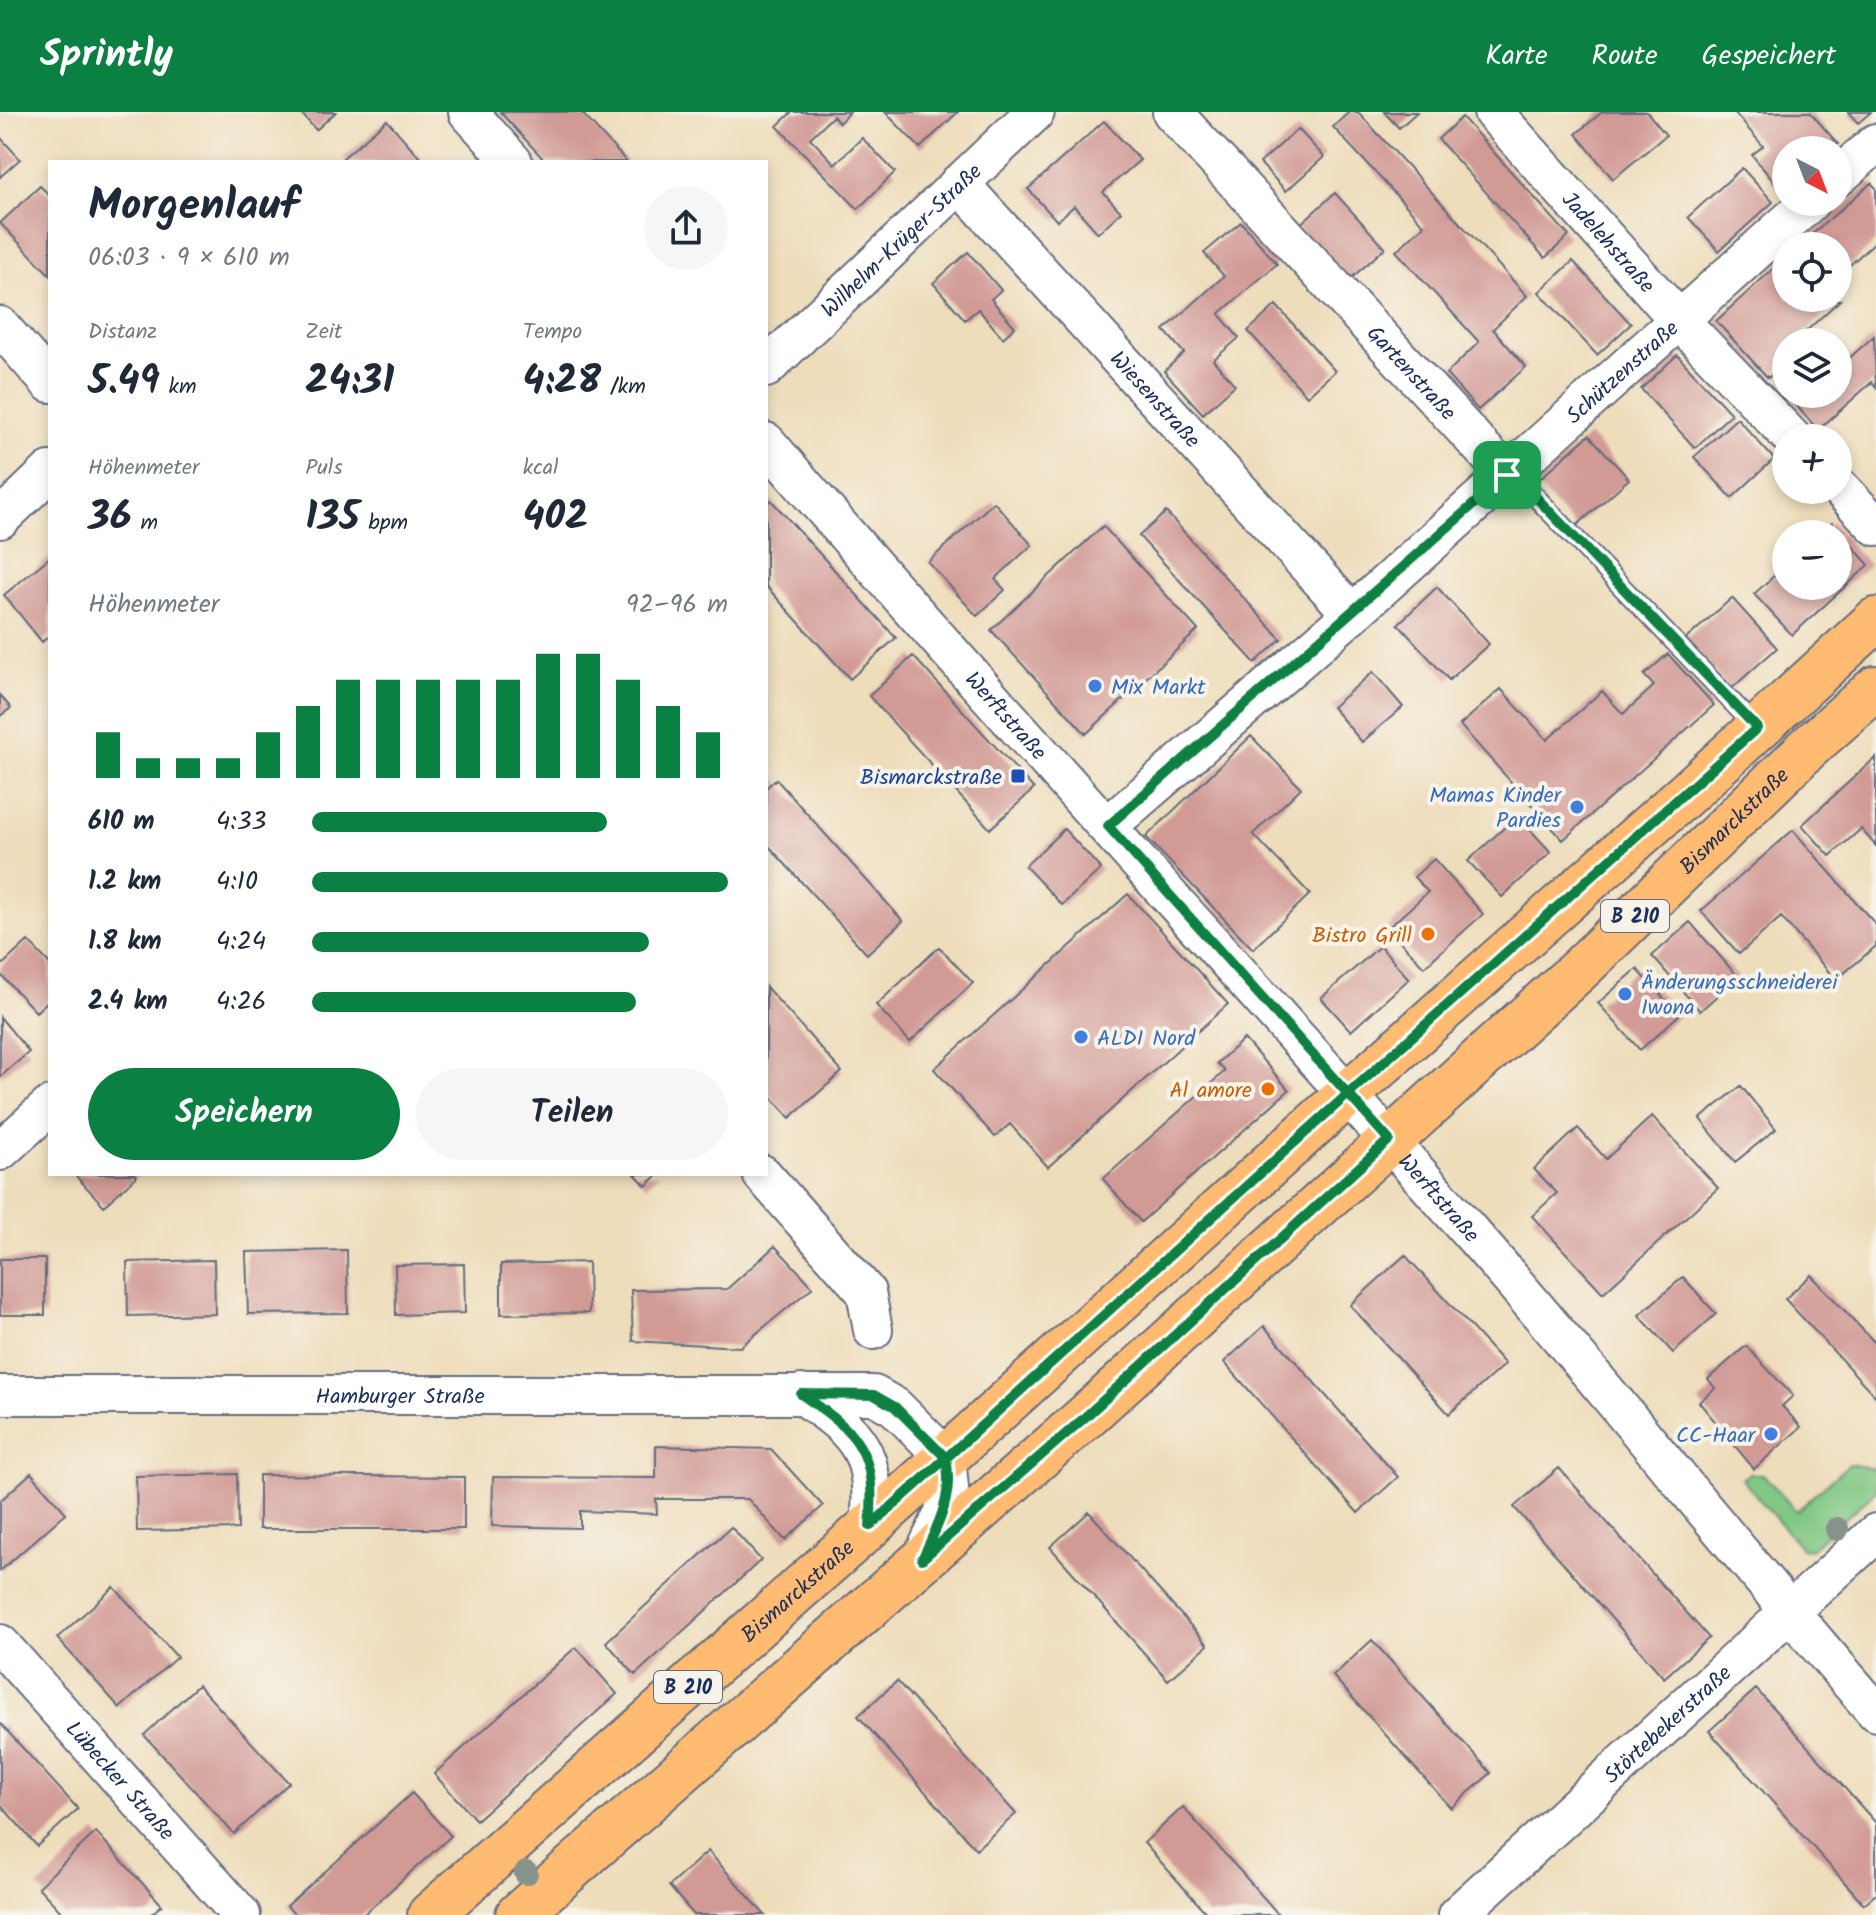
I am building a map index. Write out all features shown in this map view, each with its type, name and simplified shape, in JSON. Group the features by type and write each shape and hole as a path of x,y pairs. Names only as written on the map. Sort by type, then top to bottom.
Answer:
{"main road":[{"name":"Bismarckstraße","path":"430,1915 946,1458 1876,620"},
{"name":"Bismarckstraße","path":"518,1915 1083,1419 1583,966 1808,748 1876,688"}],"street":[{"path":"468,112 511,160"},
{"name":"Gartenstraße","path":"1172,112 1507,475"},
{"name":"Jadelehstraße","path":"1493,112 1678,319 1779,424"},
{"name":"Wilhelm-Krüger-Straße","path":"768,366 1031,113"},
{"path":"1852,164 1876,143"},
{"name":"Wiesenstraße","path":"959,183 1352,614"},
{"name":"Schützenstraße","path":"1108,826 1352,614 1794,216"},
{"path":"0,326 48,381"},
{"name":"Werftstraße","path":"770,457 1108,826 1389,1140 1602,1386 1787,1611 1876,1712"},
{"path":"0,519 48,473"},
{"path":"1852,501 1876,526"},
{"path":"0,1151 48,1108"},
{"path":"764,1176 866,1292 873,1330"},
{"path":"801,1394 830,1413 854,1435 865,1454 873,1496 870,1526"},
{"name":"Hamburger Straße","path":"0,1395 874,1395 895,1407 946,1458"},
{"path":"922,1559 944,1513 949,1488 946,1458"},
{"name":"Störtebekerstraße","path":"1457,1915 1876,1533"},
{"name":"Lübecker Straße","path":"0,1644 241,1915"}],"lane":[{"name":"Gartenstraße","path":"1507,475 1530,491 1757,728"}],"green space":[{"path":"1849,1464 1876,1469 1876,1491 1810,1549 1801,1548 1742,1479 1749,1474 1763,1474 1796,1511"}],"building":[{"path":"300,112 336,112 316,130"},
{"path":"500,112 581,112 625,160 544,160"},
{"path":"792,112 850,112 839,123 833,116 810,138 835,164 862,138 895,172 858,209 777,126"},
{"path":"885,112 958,112 920,148"},
{"path":"1349,112 1358,112 1527,296 1493,329 1526,367 1478,410 1446,374 1479,342 1396,251 1424,225 1333,127"},
{"path":"1384,112 1417,112 1399,128"},
{"path":"1602,112 1647,112 1666,135 1613,179 1576,134"},
{"path":"1734,112 1810,112 1831,136 1772,136 1772,180 1752,155 1763,146"},
{"path":"1848,112 1871,112 1858,123"},
{"path":"1462,117 1569,236 1545,258 1438,139"},
{"path":"387,120 422,160 345,160 343,158"},
{"path":"1104,121 1140,160 1103,192 1121,212 1098,233 1074,206 1057,221 1028,189"},
{"path":"1298,129 1324,157 1286,191 1260,163"},
{"path":"0,137 20,159 0,177"},
{"path":"1742,168 1772,201 1719,251 1688,217"},
{"path":"1871,183 1876,188 1876,241 1852,263 1852,232 1815,232 1833,216 1852,216 1852,200"},
{"path":"40,186 48,194 48,273 0,223"},
{"path":"1335,193 1385,248 1347,282 1297,227"},
{"path":"1241,222 1277,264 1219,314 1239,338 1213,360 1235,385 1203,414 1164,371 1184,353 1164,330 1224,276 1204,253"},
{"path":"968,252 1001,290 991,299 1015,327 1003,338 978,309 965,320 933,283"},
{"path":"1573,261 1631,324 1597,355 1539,292"},
{"path":"1772,270 1772,312 1827,312 1810,328 1772,328 1772,374 1768,378 1716,321"},
{"path":"1276,305 1335,371 1307,396 1248,331"},
{"path":"1874,336 1876,387 1872,382 1852,400 1852,356"},
{"path":"1677,355 1731,414 1695,448 1641,389"},
{"path":"1798,408 1843,408 1825,424 1813,424"},
{"path":"1737,418 1772,457 1772,461 1732,498 1694,457"},
{"path":"1589,435 1629,479 1575,527 1535,483"},
{"path":"771,500 896,638 850,679 768,588 768,502"},
{"path":"994,502 1032,545 995,579 1005,590 977,616 928,562"},
{"path":"1166,512 1281,639 1255,663 1139,536"},
{"path":"1103,526 1198,630 1086,734 991,630"},
{"path":"1852,546 1869,565 1852,580"},
{"path":"48,559 48,637 42,642 4,595"},
{"path":"1772,578 1772,600 1830,600 1792,635 1754,594"},
{"path":"1437,587 1489,644 1449,680 1398,624"},
{"path":"1732,598 1777,648 1730,690 1686,639"},
{"path":"1668,654 1714,705 1563,840 1460,725 1501,689 1547,740 1602,691 1623,714 1654,686 1644,675"},
{"path":"913,656 1034,789 990,829 869,696"},
{"path":"1373,672 1403,707 1362,742 1332,707"},
{"path":"0,695 11,708 0,716"},
{"path":"1251,736 1301,788 1253,834 1310,894 1253,949 1146,837"},
{"path":"1876,757 1876,846 1861,829 1830,856 1802,825"},
{"path":"776,779 903,921 867,954 768,845 768,786"},
{"path":"1517,816 1551,852 1502,897 1468,861"},
{"path":"1064,829 1101,869 1062,905 1025,866"},
{"path":"1793,830 1876,925 1876,946 1836,980 1781,917 1739,954 1701,911"},
{"path":"1434,859 1483,914 1424,967 1388,928 1428,892 1414,877"},
{"name":"ALDI Nord","path":"1128,894 1228,1004 1048,1167 1010,1124 995,1137 934,1069"},
{"path":"1690,922 1738,977 1700,1011 1652,956"},
{"path":"28,941 48,962 48,1001 36,1012 0,974 0,967"},
{"path":"1380,946 1409,979 1351,1031 1321,998"},
{"path":"939,947 973,983 910,1042 876,1005"},
{"path":"1637,969 1679,1015 1640,1050 1598,1003"},
{"path":"768,989 842,1072 790,1118 768,1093"},
{"path":"0,1017 29,1052 0,1077"},
{"path":"1244,1039 1289,1090 1141,1222 1103,1179 1225,1071 1217,1063"},
{"path":"1741,1086 1776,1129 1735,1162 1700,1119"},
{"path":"1652,1116 1718,1188 1603,1293 1532,1216 1557,1193 1534,1169 1578,1128 1606,1159"},
{"path":"76,1176 137,1176 104,1206"},
{"path":"637,1176 657,1176 646,1186"},
{"path":"775,1246 813,1287 740,1347 633,1341 631,1290 727,1289"},
{"path":"347,1250 348,1313 248,1314 246,1252"},
{"path":"1405,1255 1505,1364 1449,1414 1350,1305"},
{"path":"0,1259 45,1259 45,1315 0,1315"},
{"path":"214,1260 215,1314 128,1316 127,1262"},
{"path":"588,1262 589,1313 501,1314 501,1264"},
{"path":"464,1264 465,1313 396,1315 395,1265"},
{"path":"1811,1275 1876,1344 1876,1397 1785,1299"},
{"path":"1683,1277 1716,1314 1673,1353 1639,1315"},
{"path":"1264,1326 1398,1477 1358,1513 1224,1362"},
{"path":"1746,1346 1793,1396 1782,1406 1801,1427 1754,1469 1699,1402 1715,1388 1708,1379"},
{"path":"656,1446 771,1449 823,1506 785,1540 748,1499 656,1499 657,1514 580,1511 580,1528 492,1526 493,1477 656,1478"},
{"path":"1559,1468 1709,1638 1664,1678 1514,1507"},
{"path":"31,1473 66,1513 0,1571 0,1501"},
{"path":"237,1474 238,1529 137,1531 136,1476"},
{"path":"259,1475 464,1477 464,1529 259,1529"},
{"path":"1089,1512 1208,1645 1168,1680 1050,1547"},
{"path":"731,1527 761,1560 635,1675 606,1642"},
{"path":"114,1587 177,1657 120,1708 57,1638"},
{"path":"1372,1640 1491,1773 1451,1808 1333,1676"},
{"path":"576,1647 617,1694 476,1820 434,1774"},
{"path":"897,1681 1016,1814 976,1849 858,1716"},
{"path":"198,1685 289,1783 234,1834 144,1735"},
{"path":"1756,1689 1876,1823 1876,1894 1864,1904 1709,1731"},
{"path":"0,1723 78,1809 37,1846 0,1804"},
{"path":"412,1793 451,1836 363,1915 295,1915 287,1906"},
{"path":"1183,1807 1279,1915 1208,1915 1144,1843"},
{"path":"96,1832 162,1905 150,1915 64,1915 38,1887"},
{"path":"708,1851 765,1915 694,1915 669,1886"}],"place":[{"name":"Mix Markt","path":"1095,686"},
{"name":"Bismarckstraße","path":"1018,776"},
{"name":"Mamas Kinder Pardies","path":"1577,807"},
{"name":"Bistro Grill","path":"1428,934"},
{"name":"Änderungsschneiderei Iwona","path":"1625,994"},
{"name":"ALDI Nord","path":"1081,1037"},
{"name":"Al amore","path":"1268,1089"},
{"name":"CC-Haar","path":"1771,1434"}],"route":[{"path":"1507,475 1108,826 1348,1094 946,1458 895,1407 874,1395 801,1394 830,1413 854,1435 865,1454 873,1496 870,1526 946,1458 949,1488 944,1513 922,1559 1083,1419 1389,1140 1348,1094 1757,728 1530,491 1507,475"}]}
